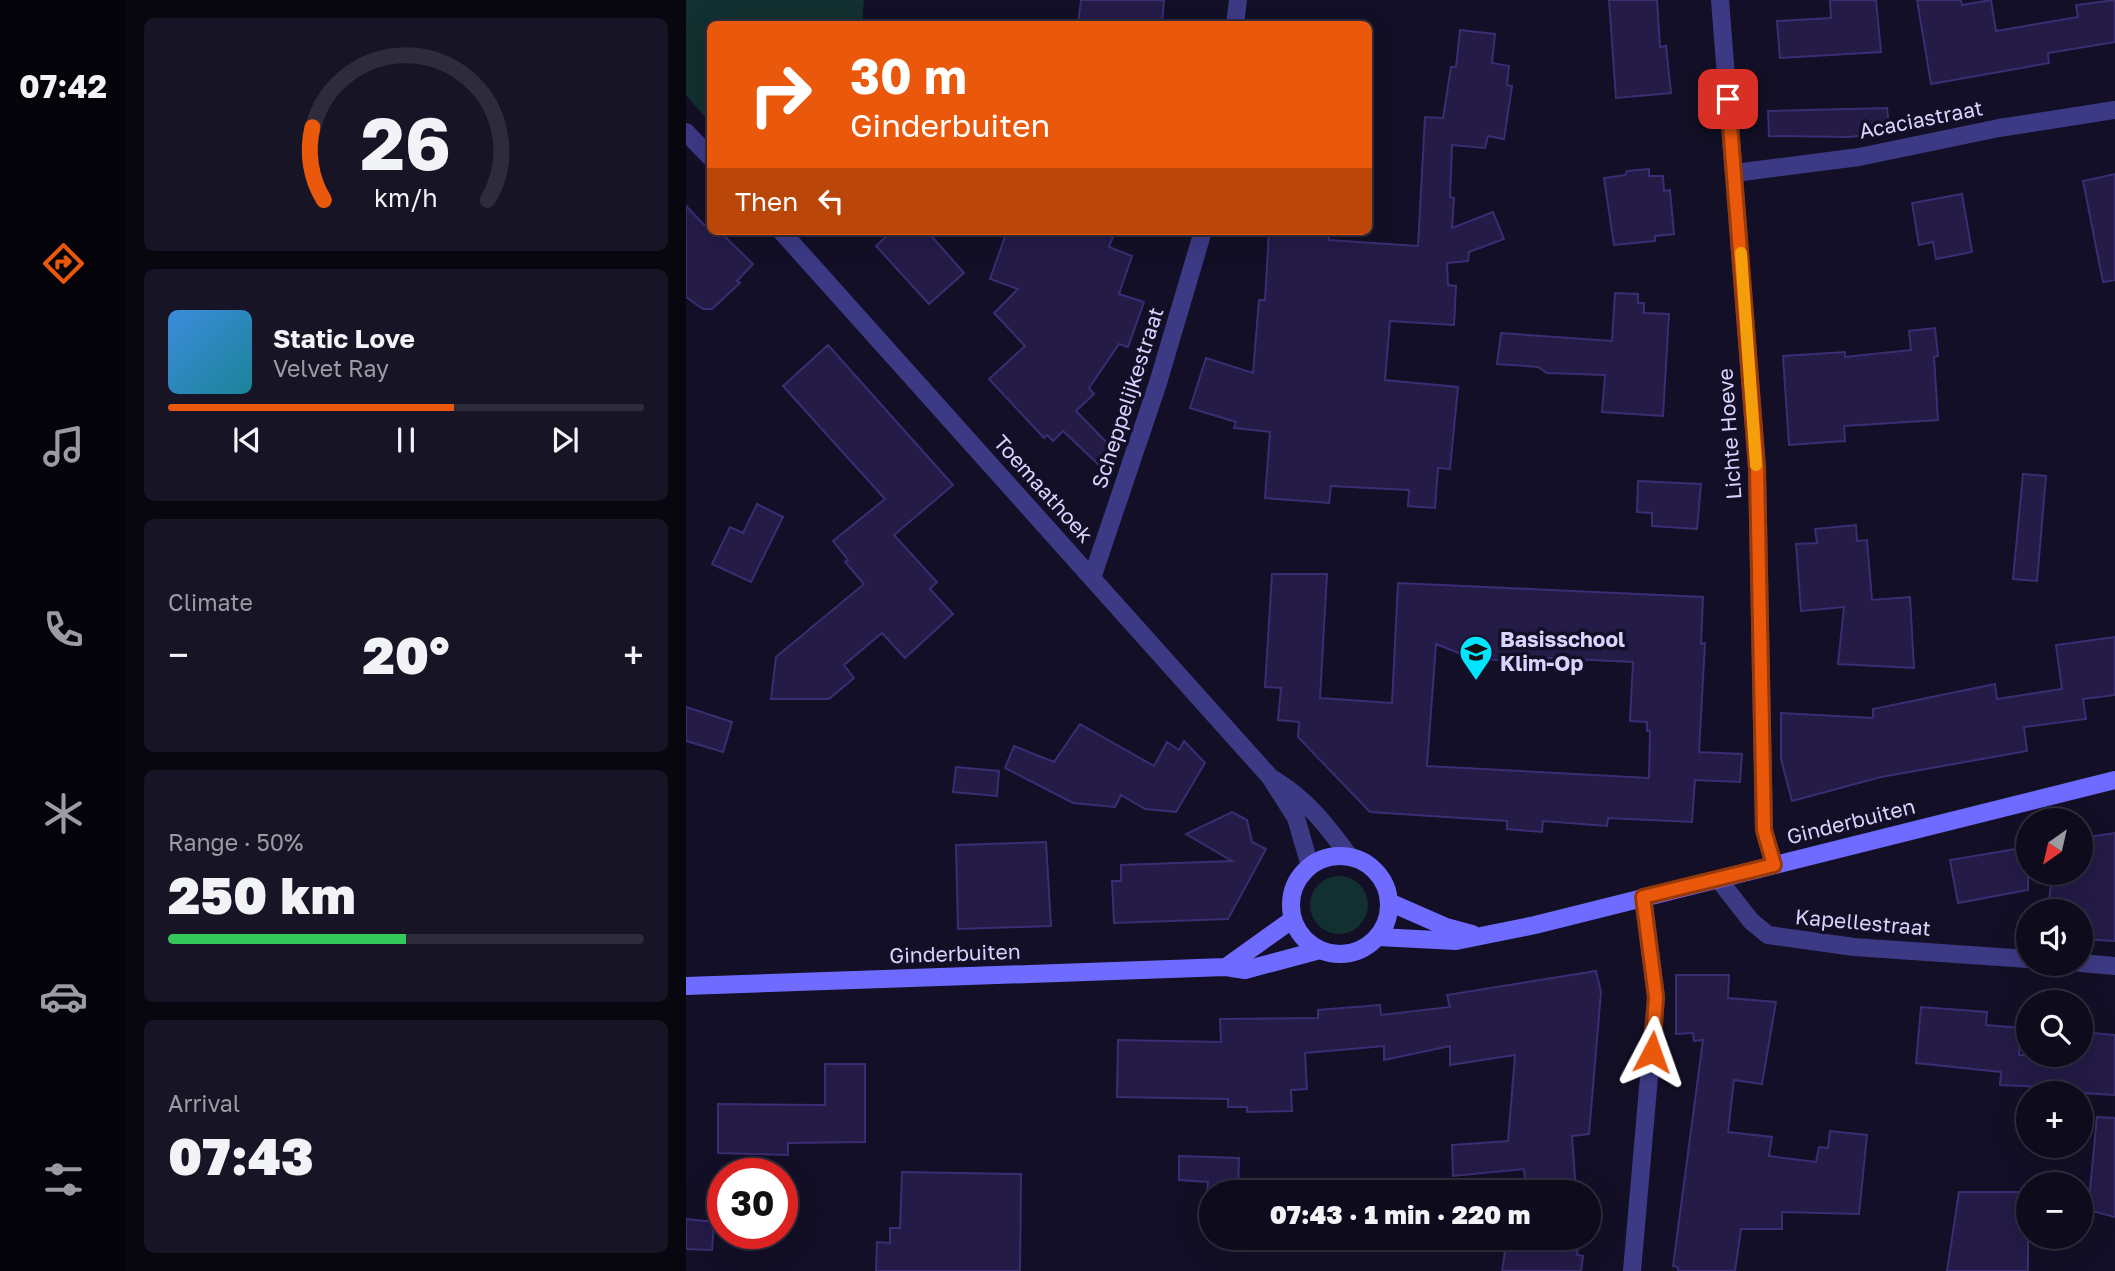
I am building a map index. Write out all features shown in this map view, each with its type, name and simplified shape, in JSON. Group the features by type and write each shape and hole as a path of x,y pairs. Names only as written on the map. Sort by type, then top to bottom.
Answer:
{"main road":[{"name":"Ginderbuiten","path":"686,986 1226,967 1245,970 1320,950 1336,954 1351,953 1378,937 1456,941 1475,935 1535,925 2115,780"},
{"path":"1320,950 1299,932 1293,919 1293,890 1310,866 1322,859 1350,857 1365,863 1377,873 1386,887 1389,902 1388,914 1378,937"},
{"name":"Ginderbuiten","path":"1389,902 1446,928 1475,935"},
{"path":"1226,967 1293,919"}],"street":[{"path":"1235,21 1238,0"},
{"name":"Lichte Hoeve","path":"1720,0 1757,468 1764,830 1774,865"},
{"name":"Acaciastraat","path":"1735,173 1859,157 1999,128 2115,110"},
{"path":"686,132 707,154"},
{"name":"Toemaathoek","path":"785,235 1270,777 1296,818 1310,866"},
{"name":"Scheppelijkestraat","path":"1092,578 1158,383 1202,235"},
{"name":"Toemaathoek","path":"1270,777 1295,792 1310,806 1350,857"},
{"name":"Kapellestraat","path":"1719,880 1751,921 1768,935 1854,947 2016,958"},
{"path":"1632,1271 1656,997 1643,897"},
{"path":"2093,964 2115,965"}],"green space":[{"path":"686,0 864,0 862,21 707,21 707,120 686,95"},
{"path":"1339,876 1355,881 1363,889 1368,905 1363,921 1355,929 1339,934 1323,929 1315,921 1310,905 1315,889 1323,881"}],"building":[{"path":"1081,0 1164,0 1162,21 1078,21"},
{"path":"1609,0 1657,0 1660,47 1666,46 1671,93 1616,98"},
{"path":"1830,0 1876,0 1881,52 1780,58 1777,21 1831,18"},
{"path":"1917,0 1961,0 1962,5 1991,0 1996,31 2078,17 2076,5 2115,0 2115,42 2048,53 2049,63 1931,84"},
{"path":"1460,30 1495,34 1492,63 1509,66 1507,85 1512,86 1504,139 1488,136 1485,148 1452,145 1452,228 1493,212 1504,239 1469,252 1468,261 1447,263 1448,285 1456,286 1454,325 1390,321 1385,380 1458,387 1450,469 1438,468 1435,508 1408,506 1409,490 1331,486 1329,503 1265,498 1270,432 1234,428 1236,422 1190,408 1206,358 1253,373 1259,300 1265,300 1269,235 1329,235 1329,240 1418,246 1425,117 1443,118 1451,67 1456,67"},
{"path":"1887,108 1890,132 1850,137 1769,136 1768,111"},
{"path":"1649,169 1649,176 1663,176 1664,191 1670,190 1674,234 1655,236 1655,241 1614,245 1604,178 1625,175 1627,171"},
{"path":"2115,174 2115,280 2103,282 2083,181"},
{"path":"1962,194 1972,252 1936,259 1933,242 1919,245 1912,203"},
{"path":"686,206 707,228 707,235 723,235 753,264 737,281 740,283 712,309 703,309 686,297"},
{"path":"888,235 931,235 964,273 929,304 876,246"},
{"path":"1006,235 1114,235 1109,247 1132,256 1119,294 1144,302 1128,347 1119,344 1089,388 1094,394 1076,411 1114,450 1099,465 1063,431 1053,441 1047,435 1044,438 989,379 1025,346 994,313 1018,289 990,279"},
{"path":"1615,293 1638,294 1638,303 1644,303 1644,313 1669,314 1663,416 1602,412 1605,375 1547,373 1538,367 1497,364 1501,333 1612,341"},
{"path":"1935,328 1938,420 1844,426 1845,441 1789,445 1783,356 1845,352 1845,357 1911,350 1909,331"},
{"path":"828,345 953,485 894,535 937,582 930,589 953,614 905,658 882,633 844,665 854,678 829,699 771,699 776,657 864,584 845,562 848,560 833,541 885,499 783,386"},
{"path":"2023,474 2046,476 2037,581 2013,579"},
{"path":"1638,481 1701,484 1697,529 1652,526 1652,513 1637,512"},
{"path":"757,504 783,517 751,582 712,564 730,527 743,533"},
{"path":"1856,525 1857,541 1867,540 1872,600 1910,597 1914,668 1838,664 1844,607 1801,611 1796,544 1817,543 1815,529"},
{"path":"1272,574 1327,574 1320,698 1392,703 1398,583 1703,597 1701,644 1705,643 1699,752 1742,754 1740,782 1695,780 1692,822 1608,818 1607,826 1543,821 1542,832 1507,829 1507,821 1370,812 1298,737 1299,722 1278,720 1281,688 1265,687","holes":["1436,644 1471,658 1511,661 1510,656 1633,662 1630,721 1647,722 1647,731 1650,731 1649,778 1427,766"]},
{"path":"2115,637 2115,695 2083,699 2086,719 2024,727 2027,751 1881,777 1792,801 1781,759 1781,713 1873,718 1873,709 1995,684 1997,699 2062,689 2056,645"},
{"path":"686,707 732,722 723,752 686,741"},
{"path":"1080,724 1154,766 1167,742 1179,750 1184,741 1205,763 1176,812 1145,809 1121,795 1115,807 1073,803 1005,768 1014,746 1054,762"},
{"path":"956,767 999,771 997,796 953,792"},
{"path":"1232,812 1247,820 1252,842 1266,849 1228,919 1114,923 1112,881 1121,881 1121,865 1232,861 1186,834"},
{"path":"2115,833 2115,941 2093,940 2093,899 2049,899 2051,886 2093,886 2093,836"},
{"path":"1046,842 1051,926 958,929 956,845"},
{"path":"2016,849 2016,886 2028,886 2028,890 1958,903 1950,860"},
{"path":"1596,971 1601,992 1589,1134 1572,1136 1575,1180 1525,1180 1524,1169 1453,1176 1452,1145 1508,1141 1515,1055 1450,1065 1450,1046 1384,1060 1384,1046 1305,1053 1307,1089 1291,1090 1292,1111 1247,1112 1247,1107 1228,1107 1228,1099 1117,1097 1118,1040 1221,1042 1220,1019 1318,1018 1318,1010 1380,1005 1381,1015 1450,1007 1447,995"},
{"path":"1676,975 1729,975 1728,998 1776,1002 1762,1084 1734,1080 1728,1132 1772,1137 1769,1156 1816,1162 1819,1147 1828,1148 1830,1131 1867,1135 1859,1214 1782,1212 1782,1229 1741,1229 1735,1271 1678,1271 1678,1267 1673,1266 1703,1040 1694,1041 1693,1033 1676,1034"},
{"path":"1921,1007 1987,1012 1986,1025 2016,1028 2016,1067 2093,1067 2093,1033 2115,1035 2115,1095 2093,1094 2093,1081 2016,1081 2016,1086 2000,1085 2001,1072 1916,1063"},
{"path":"825,1064 865,1064 865,1142 788,1143 788,1155 718,1153 718,1104 825,1105"},
{"path":"2097,1117 2115,1118 2115,1217 2093,1211 2092,1172"},
{"path":"1179,1156 1239,1158 1238,1180 1179,1180"},
{"path":"902,1172 1021,1174 1020,1271 876,1271 877,1242 890,1243 890,1228 900,1228"},
{"path":"1959,1192 2016,1192 2016,1249 2028,1249 2028,1271 1947,1271"},
{"path":"686,1219 707,1221 707,1249 712,1250 686,1249"},
{"path":"1505,1250 1577,1250 1577,1255 1583,1256 1581,1271 1502,1271"}],"slow traffic":[{"path":"1741,253 1756,465"}],"place":[{"name":"Basisschool Klim-Op","path":"1476,682"}],"route":[{"path":"1652,1052 1656,997 1643,897 1774,865 1764,830 1757,468 1728,99"}]}
